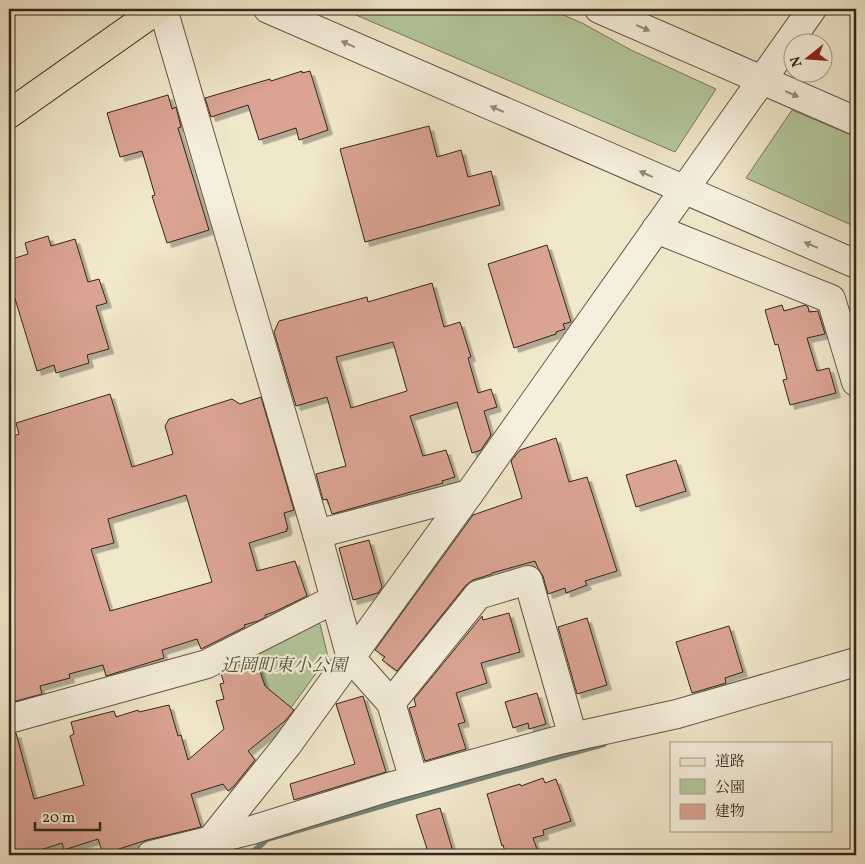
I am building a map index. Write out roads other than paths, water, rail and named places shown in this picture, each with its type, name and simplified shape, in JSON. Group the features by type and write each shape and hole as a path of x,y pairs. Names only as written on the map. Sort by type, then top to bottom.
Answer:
{"main road":[{"path":"9,114 158,9"}],"street":[{"path":"163,9 317,534 351,658 391,704 414,780"},
{"path":"268,9 856,264"},
{"path":"599,9 856,121"},
{"path":"204,849 288,744 351,658 812,9"},
{"path":"656,229 830,299 856,382"},
{"path":"317,534 469,494"},
{"path":"391,704 478,595 528,580 573,737"},
{"path":"9,719 207,664 335,598"},
{"path":"151,855 204,849 252,830 414,780 573,737 677,714 856,662"}],"waterway":[{"path":"250,855 267,839 604,744"}],"park label":[{"name":"近岡町東小公園","path":"284,666"}]}
